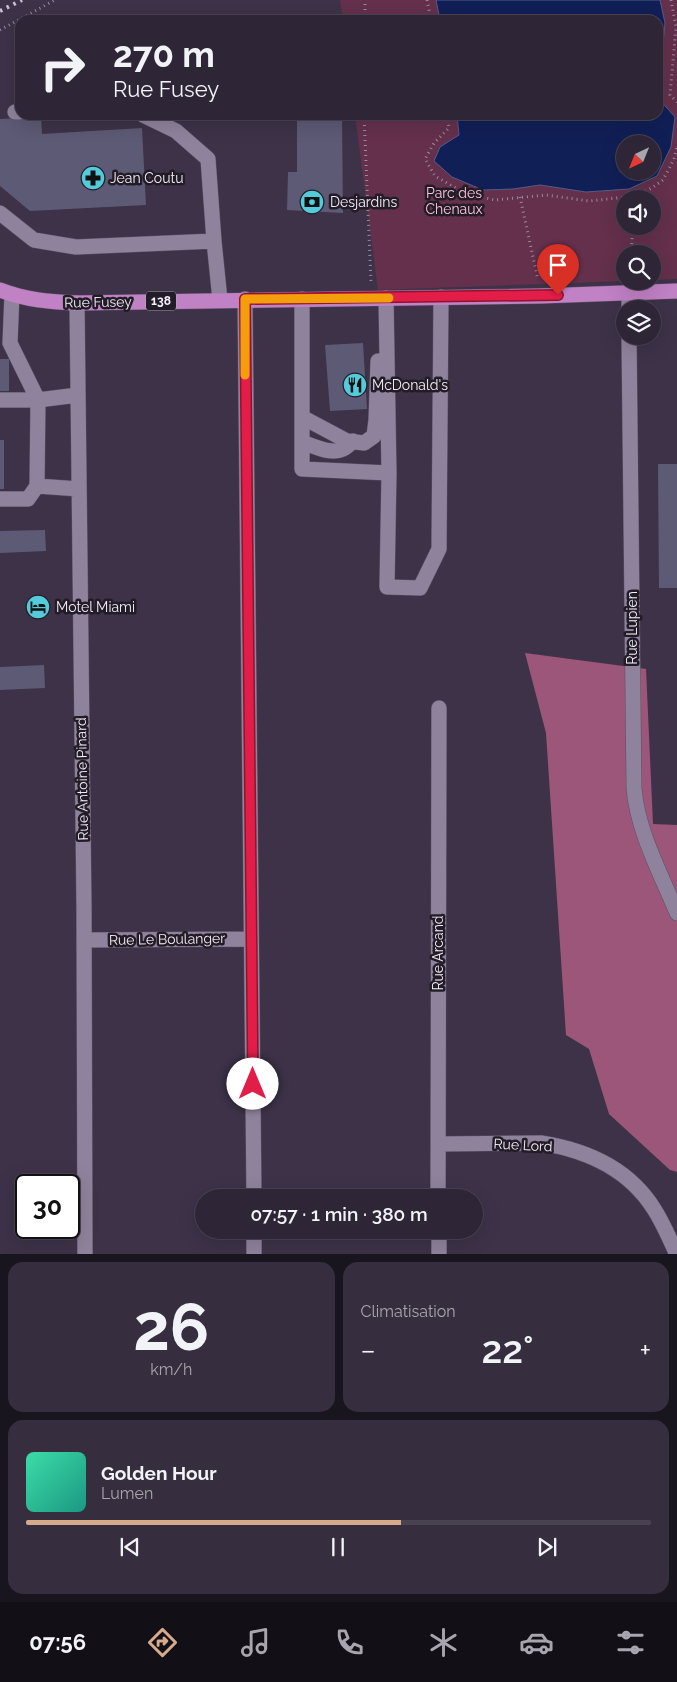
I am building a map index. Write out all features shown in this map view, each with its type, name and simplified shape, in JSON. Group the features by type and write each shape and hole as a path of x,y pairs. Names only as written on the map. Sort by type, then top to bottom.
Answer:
{"main road":[{"name":"Rue Fusey","path":"6,292 44,301 77,303 541,296 616,300"},
{"name":"Rue Fusey","path":"634,300 677,292"}],"street":[{"path":"153,120 176,131 208,159 220,300"},
{"path":"0,213 34,240 76,247 214,241"},
{"path":"0,499 28,499 37,486 38,400 5,344 6,292"},
{"path":"379,298 387,351 389,473 387,587 420,588 439,549 441,297"},
{"path":"245,299 254,1189"},
{"path":"302,299 302,470 389,473"},
{"name":"Rue Antoine Pinard","path":"77,303 84,940 85,1254"},
{"name":"Rue Lupien","path":"629,345 635,801 644,832 677,913"},
{"path":"302,417 347,440 364,443 374,436 377,362 387,351"},
{"path":"0,400 38,400 78,395"},
{"path":"302,442 328,450 342,450 353,441"},
{"path":"37,486 79,489"},
{"name":"Rue Arcand","path":"438,1189 439,708"},
{"name":"Rue Le Boulanger","path":"84,940 251,939"},
{"name":"Rue Lord","path":"439,1144 540,1143 587,1155 606,1163 631,1182 648,1199 677,1254"},
{"path":"254,1239 254,1254"},
{"path":"439,1239 439,1254"}],"path":[{"path":"28,15 55,0"},
{"path":"365,0 365,15"},
{"path":"427,0 430,15"},
{"path":"671,0 677,27 670,95 677,102"},
{"path":"0,30 15,22"},
{"path":"364,120 379,298"},
{"path":"448,120 449,128 434,143 425,159 435,176 466,194 495,200 546,195 589,201 616,199"},
{"path":"648,190 663,180 674,159 677,147"},
{"path":"520,197 541,296"}],"green space":[{"name":"Parc des Chenaux","path":"340,0 677,0 677,279 661,280 661,245 616,245 616,281 378,290 356,120 663,120 663,15 342,15"}],"shaded area":[{"path":"436,0 660,0 665,23 663,44 663,15 439,15"},
{"path":"663,104 675,117 671,147 661,168 661,135 616,135 616,180 648,180 629,189 586,192 540,185 513,189 483,190 452,177 434,161 440,147 459,135 458,120 663,120"},
{"path":"525,653 646,669 653,824 677,825 677,1172 670,1170 609,1114 589,1049 566,1035 546,733"}],"building":[{"path":"0,119 41,120 42,134 142,128 146,205 30,211 0,186"},
{"path":"297,120 342,120 343,213 287,210 288,172 297,172"},
{"path":"363,343 367,409 330,411 325,345"},
{"path":"0,359 9,359 9,391 0,391"},
{"path":"0,440 4,440 4,489 0,489"},
{"path":"658,464 677,464 677,588 659,588"},
{"path":"45,530 46,551 0,553 0,531"},
{"path":"44,665 45,688 0,690 0,667"}],"railway":[{"path":"0,11 22,0"}],"slow traffic":[{"path":"245,375 245,299 389,298"}],"place":[{"name":"Jean Coutu","path":"93,178"},
{"name":"Desjardins","path":"312,202"},
{"name":"McDonald's","path":"355,385"},
{"name":"Motel Miami","path":"38,607"}],"route":[{"path":"253,1084 245,299 558,295"}]}
